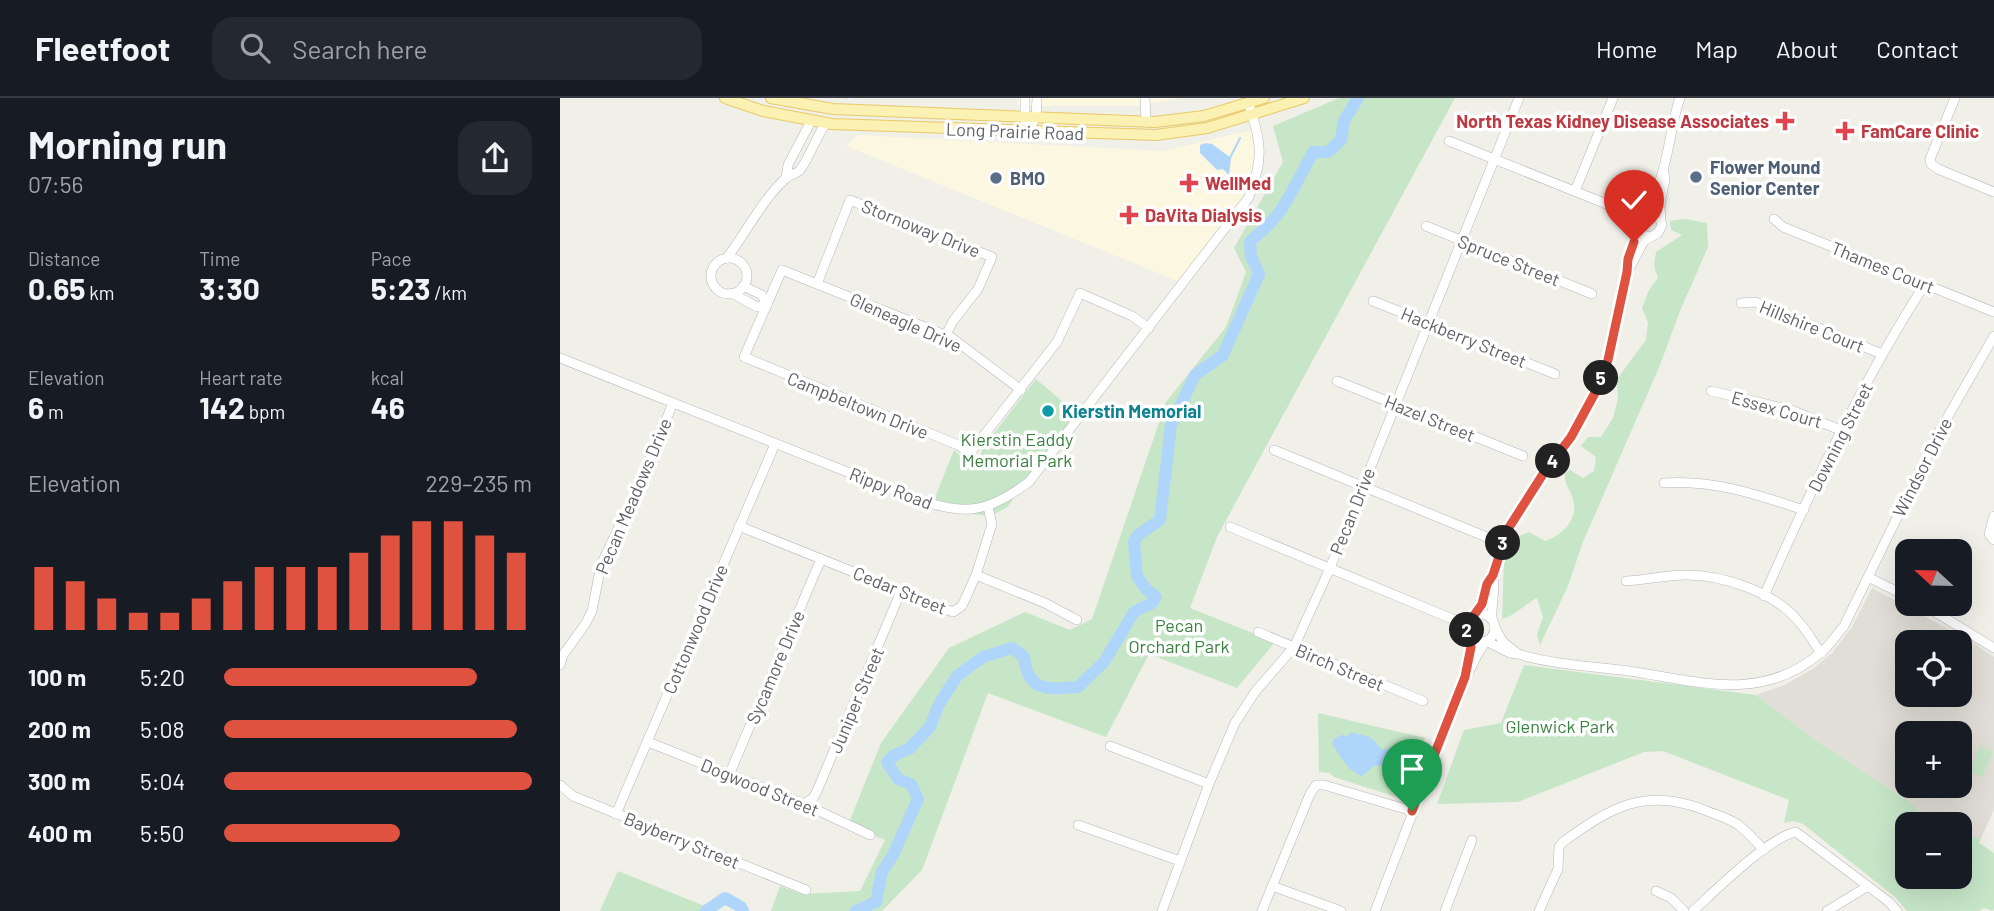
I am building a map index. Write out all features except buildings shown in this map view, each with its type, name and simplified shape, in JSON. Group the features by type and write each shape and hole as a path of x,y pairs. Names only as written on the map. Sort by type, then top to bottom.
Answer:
{"main road":[{"name":"Long Prairie Road","path":"725,98 763,111 826,123 1156,135 1207,128 1304,98"},
{"name":"Long Prairie Road","path":"771,98 1031,118 1146,122 1204,116 1264,98"},
{"path":"811,121 820,103"},
{"path":"826,123 835,103"}],"street":[{"path":"1025,98 1031,118"},
{"path":"1027,131 1037,98"},
{"path":"1145,98 1146,122"},
{"name":"Pecan Drive","path":"1162,911 1209,783 1238,717 1255,692 1294,647 1329,568 1519,98"},
{"path":"1575,191 1613,98"},
{"path":"1375,911 1465,677 1471,647 1467,625 1482,604 1508,529 1545,471 1571,437 1596,391 1608,360 1628,259 1635,240 1633,218 1652,200 1664,170 1671,124 1680,98"},
{"path":"1955,98 1930,159 1931,164 1994,192"},
{"name":"Rippy Road","path":"560,358 913,498 949,510 988,508 1029,482 1250,197 1260,159 1260,137 1249,103"},
{"path":"786,178 788,165 811,121"},
{"path":"743,286 762,295 767,305 757,307 732,293 720,292 711,279 713,267 727,258 762,207 786,178 799,170 826,123"},
{"path":"1449,141 1619,209 1630,219 1641,236 1650,237"},
{"path":"1627,272 1644,241 1661,229 1659,202 1666,178 1664,170"},
{"name":"Stornoway Drive","path":"817,284 850,200 992,257 978,289 953,321 946,335"},
{"path":"1619,209 1655,209 1661,216"},
{"name":"Thames Court","path":"1774,219 1783,227 1994,312"},
{"name":"Spruce Street","path":"1426,226 1592,294"},
{"path":"739,262 743,238"},
{"path":"727,258 739,262 746,273 743,286 732,293"},
{"name":"Gleneagle Drive","path":"767,305 782,270 946,335 963,344 1021,390"},
{"name":"Downing Street","path":"1765,596 1843,430 1882,354 1925,284"},
{"path":"1021,390 1057,342 1080,293 1132,316 1149,328"},
{"name":"Hackberry Street","path":"1373,301 1555,374"},
{"name":"Hillshire Court","path":"1741,303 1755,302 1882,354"},
{"name":"Campbeltown Drive","path":"767,305 744,357 958,445 970,453 1021,390"},
{"name":"Windsor Drive","path":"1487,642 1510,653 1540,661 1721,686 1759,683 1790,673 1821,653 1844,626 1939,432 1994,336"},
{"name":"Hazel Street","path":"1336,381 1523,456"},
{"name":"Essex Court","path":"1711,391 1791,410 1843,430"},
{"name":"Pecan Meadows Drive","path":"561,658 592,611 601,565 641,481 673,403"},
{"name":"Cottonwood Drive","path":"617,814 775,444"},
{"path":"1274,450 1489,538"},
{"path":"1664,483 1735,488 1804,510"},
{"name":"Cedar Street","path":"739,526 953,612 962,606 976,575 992,524 988,508"},
{"path":"1991,537 1994,516"},
{"path":"1230,527 1455,620"},
{"name":"Sycamore Drive","path":"729,775 821,559"},
{"path":"976,575 1045,603 1077,621"},
{"path":"1465,677 1473,667 1480,649 1494,635 1491,606 1495,585 1493,575"},
{"path":"1626,580 1687,575 1716,578 1749,587 1798,620 1821,653"},
{"path":"1868,577 1895,590"},
{"name":"Juniper Street","path":"804,804 813,798 817,791 901,592"},
{"path":"1475,615 1486,615 1503,642 1518,654"},
{"path":"1942,616 1994,648"},
{"name":"Birch Street","path":"1258,632 1423,701"},
{"path":"1469,637 1479,643 1487,642"},
{"name":"Dogwood Street","path":"648,742 804,804 870,835"},
{"path":"1110,746 1209,783"},
{"name":"Bayberry Street","path":"560,785 573,796 806,890"},
{"path":"1262,911 1316,785 1412,811"},
{"path":"1539,911 1558,869 1559,847 1563,842 1597,819 1651,798 1678,800 1725,818 1737,824 1764,850"},
{"path":"1078,825 1180,861"},
{"path":"1693,911 1728,878 1764,850 1796,832 1889,902 1897,911"},
{"path":"1445,911 1472,840"},
{"path":"1272,886 1341,911"},
{"path":"1827,911 1868,886"},
{"path":"1656,891 1671,898 1684,911"}],"shaded area":[{"path":"1018,98 1181,98 1138,106 1018,106"},
{"path":"1251,130 1256,141 1250,184 1240,205 1180,282 846,146 858,135 1164,151"},
{"path":"1872,588 1895,600 1895,616 1924,616 1950,630 1895,630 1895,707 1972,707 1972,642 1994,657 1994,810 1981,838 1972,837 1972,812 1919,812 1903,798 1972,798 1972,721 1895,721 1895,793 1815,740 1756,695 1785,685 1814,668 1833,652 1852,627"}],"green space":[{"name":"Pecan Orchard Park","path":"1339,98 1455,98 1217,537 1190,608 1275,642 1237,688 1149,654 1106,737 988,693 922,870 882,911 771,911 780,886 802,894 860,891 885,840 848,825 881,743 949,648 1025,612 1070,630 1092,619 1166,402 1226,327 1246,272 1234,248 1283,162 1273,126"},
{"path":"1685,219 1707,223 1708,247 1583,542 1568,586 1540,645 1537,635 1543,617 1537,598 1502,619 1504,561 1516,537 1529,532 1545,541 1558,535 1572,519 1574,506 1565,481 1565,473 1570,470 1583,478 1594,471 1596,457 1581,446 1588,437 1601,437 1613,418 1618,398 1617,379 1646,340 1648,323 1642,308 1649,290 1658,278 1654,266 1656,252 1682,235 1671,230 1670,221"},
{"name":"Kierstin Eaddy Memorial Park","path":"1036,379 1078,415 1008,506 999,512 981,515 934,500 954,450 965,460 975,460 980,456 984,446"},
{"name":"Glenwick Park","path":"1524,665 1756,695 1815,740 1895,793 1895,798 1903,798 1914,805 1919,812 1895,812 1895,889 1972,889 1972,837 1981,838 1979,843 1994,853 1994,909 1907,911 1895,897 1803,824 1794,821 1784,823 1789,800 1663,751 1644,752 1518,802 1437,804 1464,730 1501,723"},
{"path":"1318,713 1425,738 1403,799 1334,777 1330,773 1319,772"},
{"path":"1980,746 1993,752 1982,777 1972,773 1972,765"},
{"path":"618,871 717,911 600,911"}],"water":[{"path":"1212,144 1231,158 1229,175 1223,169 1217,170 1200,153 1200,145"},
{"path":"1350,732 1370,737 1383,750 1417,739 1415,745 1418,750 1405,792 1391,783 1385,769 1380,765 1374,766 1362,776 1348,767 1332,744 1334,739 1341,735 1348,736"}],"waterway":[{"path":"856,911 876,902 882,872 893,855 918,799 911,784 898,779 887,762 910,748 930,727 939,704 957,676 983,657 1012,648 1024,657 1026,669 1035,683 1049,688 1078,687 1104,662 1134,612 1152,603 1156,597 1137,576 1134,542 1138,535 1160,520 1171,425 1195,375 1223,355 1259,274 1251,256 1250,242 1281,210 1313,152 1328,152 1341,140 1344,121 1358,98"},
{"path":"1230,158 1240,138"},
{"path":"706,911 725,898 743,911"}],"place":[{"name":"North Texas Kidney Disease Associates","path":"1785,121"},
{"name":"FamCare Clinic","path":"1845,131"},
{"name":"Flower Mound Senior Center","path":"1696,177"},
{"name":"BMO","path":"996,178"},
{"name":"WellMed","path":"1189,183"},
{"name":"DaVita Dialysis","path":"1129,215"},
{"name":"Kierstin Memorial","path":"1048,411"}],"route":[{"path":"1412,811 1465,677 1471,647 1467,625 1482,604 1508,529 1545,471 1571,437 1596,391 1608,360 1628,259 1634,242"}]}
